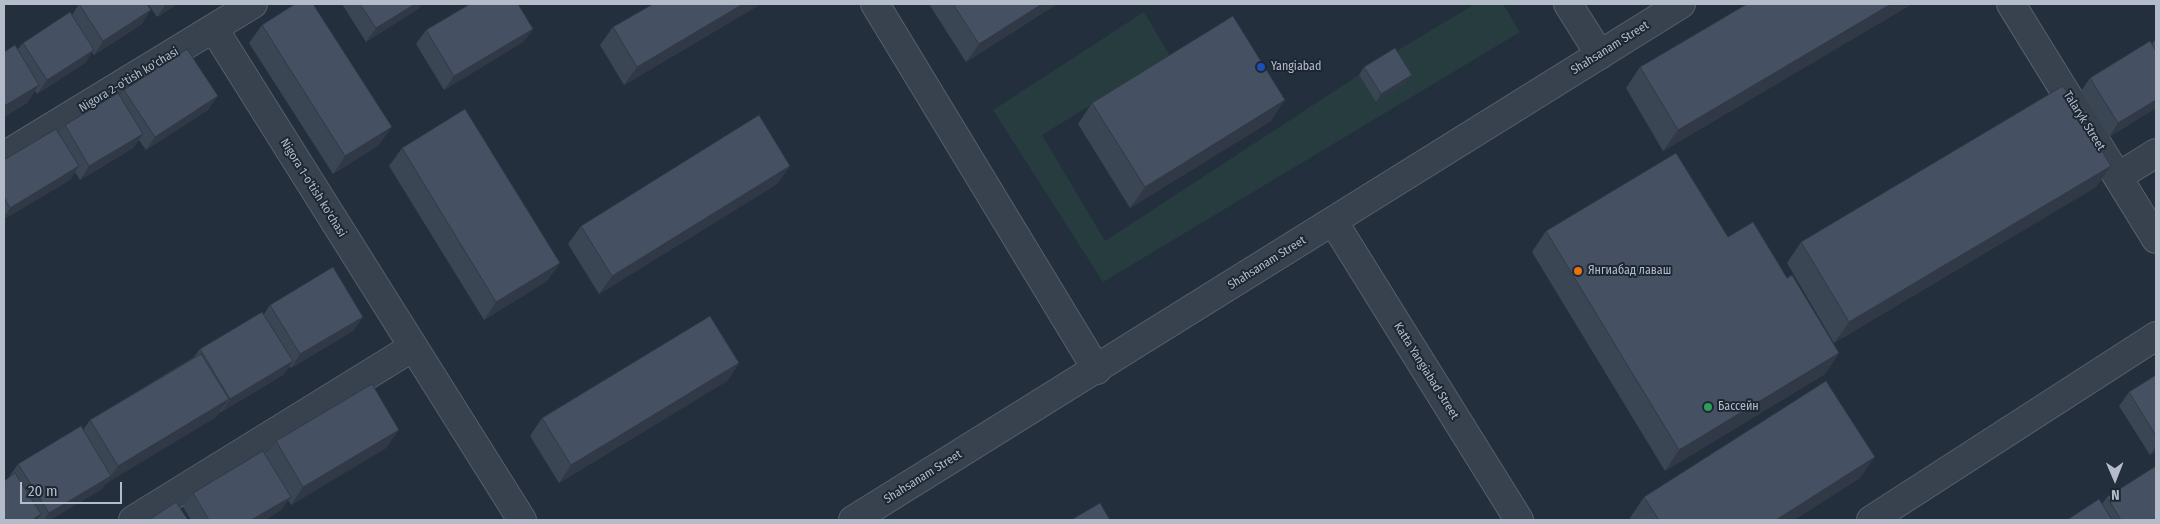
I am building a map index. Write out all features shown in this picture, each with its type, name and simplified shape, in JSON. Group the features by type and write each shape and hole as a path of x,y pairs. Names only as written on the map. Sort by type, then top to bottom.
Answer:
{"street":[{"name":"Nigora 2-o'tish ko'chasi","path":"4,156 253,4"},
{"path":"875,4 1097,370"},
{"path":"1568,4 1600,54"},
{"name":"Shahsanam Street","path":"853,520 1097,370 1681,4"},
{"name":"Talaryk Street","path":"2011,4 2156,239"},
{"name":"Nigora 1-o'tish ko'chasi","path":"214,29 522,520"},
{"path":"2118,176 2156,153"},
{"name":"Katta Yangiabad Street","path":"1333,221 1519,520"},
{"path":"1871,520 2156,336"},
{"path":"133,520 413,347"}],"green space":[{"path":"1475,4 1503,4 1520,32 1103,282 993,110 1144,12 1170,56 1042,135 1105,241 1359,75 1376,101 1406,83 1390,55"}],"building":[{"path":"79,4 147,4 151,10 103,41"},
{"path":"295,4 313,4 392,127 345,156 262,25"},
{"path":"360,4 415,4 376,28"},
{"path":"470,4 518,4 533,29 454,76 426,30"},
{"path":"653,4 743,4 637,67 613,27"},
{"path":"953,4 1042,4 979,44"},
{"path":"1747,4 1891,4 1678,130 1640,67"},
{"path":"70,12 94,50 47,80 23,43"},
{"path":"1233,16 1285,100 1145,187 1092,103"},
{"path":"2150,41 2156,51 2156,100 2118,123 2090,78"},
{"path":"15,45 39,85 4,106 4,52"},
{"path":"1395,48 1412,75 1381,94 1364,67"},
{"path":"187,49 218,96 155,137 124,90"},
{"path":"2063,86 2111,166 1849,322 1801,242"},
{"path":"118,93 143,134 89,166 65,125"},
{"path":"465,109 560,263 496,302 402,148"},
{"path":"759,115 790,166 612,276 581,226"},
{"path":"56,129 79,166 10,208 4,197 4,160"},
{"path":"1676,153 1728,237 1753,222 1787,278 1792,275 1839,353 1679,450 1546,231"},
{"path":"333,267 363,317 300,354 270,305"},
{"path":"262,312 293,361 230,399 200,349"},
{"path":"710,316 739,363 571,465 542,418"},
{"path":"201,354 229,399 118,466 90,420"},
{"path":"2156,375 2156,436 2129,392"},
{"path":"1826,381 1875,457 1776,520 1659,520 1644,497"},
{"path":"372,384 399,430 303,487 276,441"},
{"path":"81,426 111,476 49,513 18,464"},
{"path":"263,451 291,497 251,520 209,520 193,493"},
{"path":"2156,466 2156,520 2121,520 2107,497"},
{"path":"15,473 41,514 32,520 4,520 4,481"},
{"path":"2099,499 2112,520 2067,520"},
{"path":"176,502 188,520 149,520"},
{"path":"1100,503 1110,520 1071,520"}],"place":[{"name":"Yangiabad","path":"1261,67"},
{"name":"Янгиабад лаваш","path":"1578,271"},
{"name":"Бассейн","path":"1708,407"}]}
